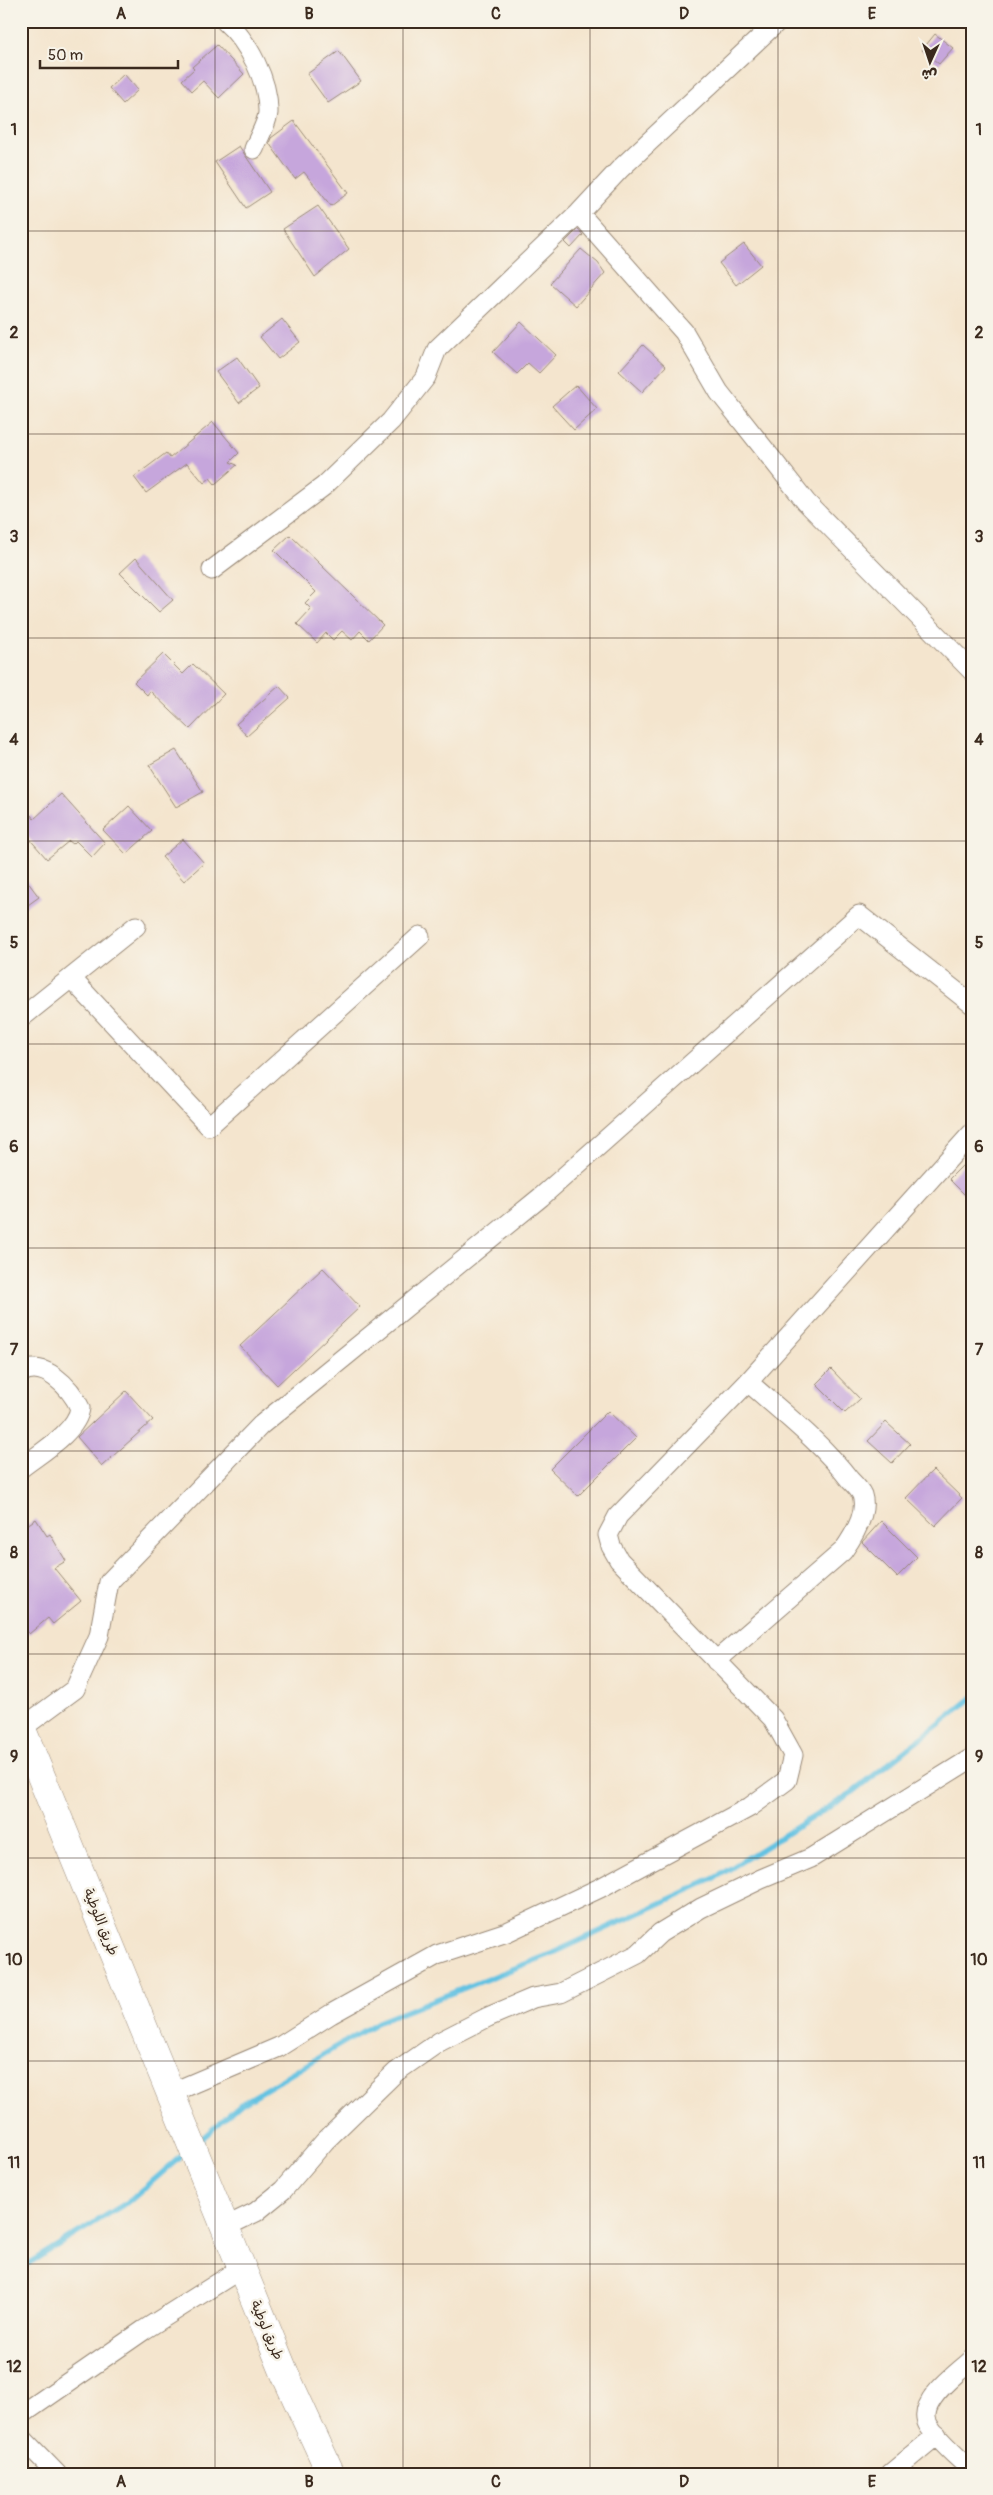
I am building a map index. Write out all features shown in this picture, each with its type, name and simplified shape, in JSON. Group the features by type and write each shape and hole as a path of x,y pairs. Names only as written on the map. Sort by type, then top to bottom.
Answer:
{"main road":[{"name":"طريق اللوطية","path":"21,1728 208,2185"},
{"name":"طريق لوطية","path":"208,2185 285,2374 331,2474"}],"street":[{"path":"225,21 233,28 255,58 266,97 268,114 254,149"},
{"path":"212,570 324,486 391,421 426,378 437,349 579,213 620,169 778,21"},
{"path":"579,213 684,332 719,392 806,502 972,671"},
{"path":"21,1728 75,1689 99,1636 109,1582 262,1425 541,1197 859,915 972,1004"},
{"path":"21,1018 136,926"},
{"path":"71,978 209,1126 420,936"},
{"path":"176,2105 437,1955 507,1932 600,1888 750,1807 787,1780 793,1755 773,1719 620,1560 611,1546 608,1535 618,1516 643,1488 748,1382 972,1133"},
{"path":"21,1373 28,1368 38,1367 52,1374 80,1408 79,1416 68,1431 21,1468"},
{"path":"716,1661 843,1551 853,1538 863,1507 862,1494 845,1472 813,1439 748,1382"},
{"path":"225,2227 256,2212 283,2190 325,2141 396,2072 439,2042 488,2017 533,1998 561,1993 638,1954 660,1933 701,1908 761,1879 811,1858 972,1758"},
{"path":"21,2415 144,2330 242,2268"},
{"path":"972,2360 943,2385 929,2402 926,2414 928,2425 972,2471"},
{"path":"890,2474 937,2435"},
{"path":"21,2437 57,2474"}],"building":[{"path":"935,34 953,48 939,64 922,50"},
{"path":"217,45 244,74 219,98 203,81 192,91 182,80 194,69 192,67"},
{"path":"339,51 361,81 328,103 307,74"},
{"path":"124,74 138,90 123,104 109,88"},
{"path":"294,121 348,193 331,206 304,172 295,179 269,143 271,138"},
{"path":"239,146 270,192 246,208 215,162"},
{"path":"318,206 349,249 315,277 283,229"},
{"path":"578,229 583,235 571,248 565,242"},
{"path":"744,244 761,265 736,285 719,263"},
{"path":"581,249 598,263 605,273 576,306 550,283"},
{"path":"282,319 300,342 278,359 260,337"},
{"path":"521,322 556,355 539,373 528,363 517,374 493,352"},
{"path":"643,345 666,366 642,392 619,371"},
{"path":"237,357 259,388 239,403 216,372"},
{"path":"576,385 597,409 574,430 552,406"},
{"path":"213,422 239,453 230,462 237,465 215,484 210,478 204,483 187,463 146,493 134,477 166,453 170,458"},
{"path":"290,535 383,625 369,640 360,631 352,640 342,631 333,640 326,633 317,643 297,624 311,609 305,603 316,592 274,550"},
{"path":"136,558 173,600 159,612 120,573"},
{"path":"163,654 183,674 193,664 224,694 190,729 150,691 147,695 134,682"},
{"path":"279,686 290,698 247,736 236,724"},
{"path":"176,750 203,792 176,807 149,765"},
{"path":"61,794 105,843 92,857 76,841 73,844 69,841 47,859 21,829 21,823 31,815 34,819"},
{"path":"129,806 152,831 126,854 103,830"},
{"path":"183,839 204,863 184,881 162,857"},
{"path":"21,873 39,897 21,910"},
{"path":"972,1156 972,1202 949,1179"},
{"path":"323,1268 360,1307 277,1385 240,1346"},
{"path":"831,1369 860,1399 845,1413 816,1384"},
{"path":"126,1391 153,1420 102,1466 77,1437"},
{"path":"608,1411 636,1438 578,1496 550,1469"},
{"path":"886,1422 910,1444 892,1463 868,1441"},
{"path":"933,1470 962,1498 935,1526 906,1498"},
{"path":"36,1519 47,1536 50,1534 66,1561 54,1568 81,1601 53,1624 48,1618 29,1634 21,1625 21,1529"},
{"path":"881,1521 917,1557 897,1577 862,1542"}],"waterway":[{"path":"198,2142 241,2104 378,2022 551,1954 715,1878 853,1792 972,1698"},
{"path":"21,2268 131,2200 187,2151"}]}
